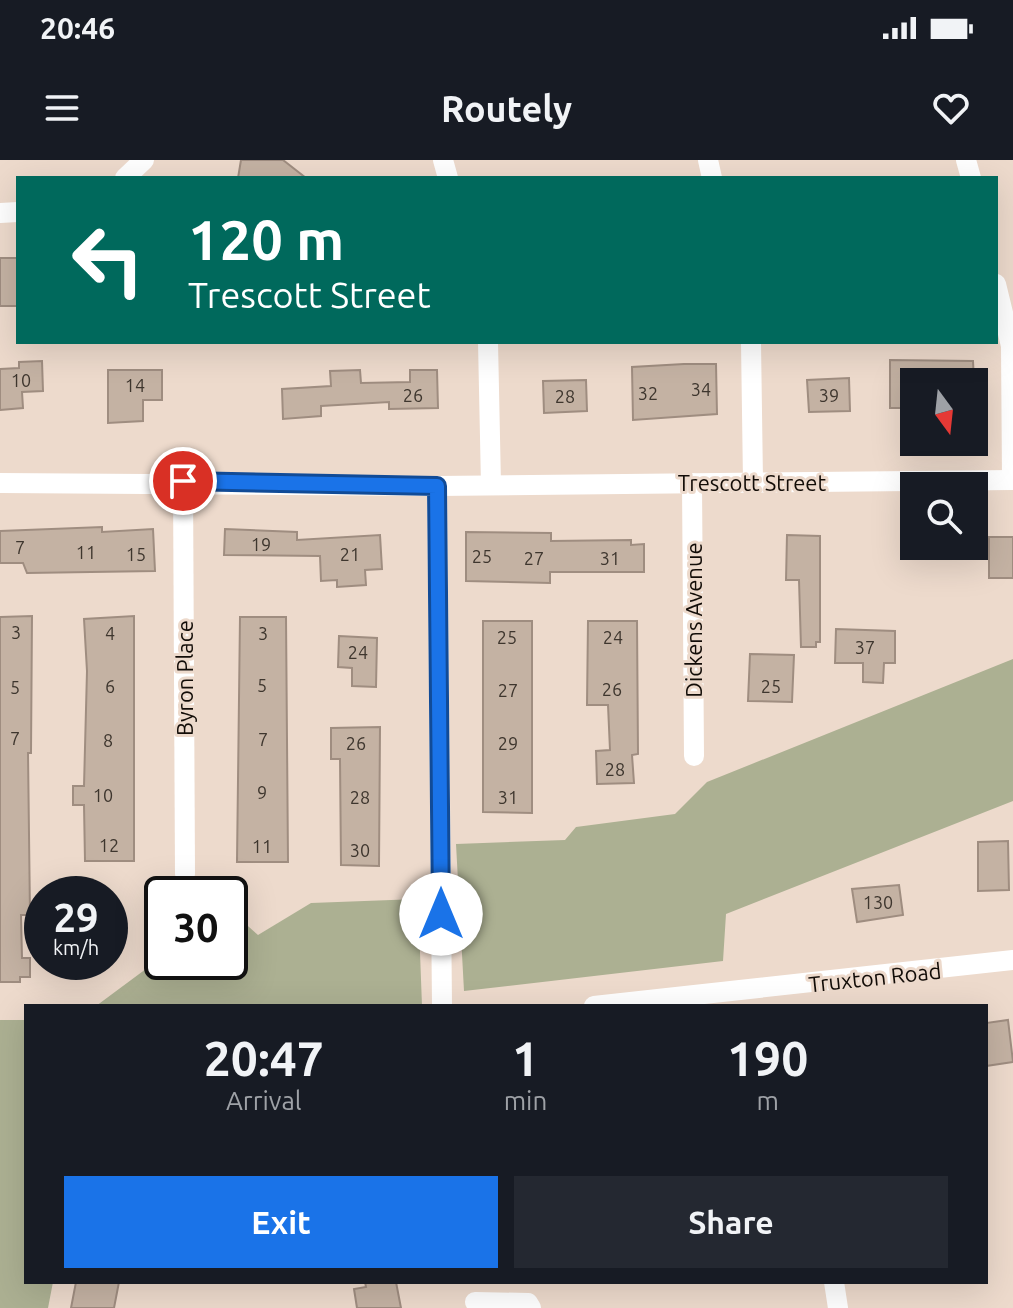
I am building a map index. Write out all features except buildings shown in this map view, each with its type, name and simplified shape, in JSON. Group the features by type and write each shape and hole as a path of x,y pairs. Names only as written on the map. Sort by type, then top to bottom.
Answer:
{"street":[{"path":"127,176 144,160"},
{"path":"998,292 1011,346 1012,480"},
{"path":"488,344 491,485"},
{"path":"751,344 753,482"},
{"name":"Trescott Street","path":"437,486 1012,480"},
{"path":"0,483 183,481 437,486 442,1004"},
{"name":"Byron Place","path":"183,481 185,874"},
{"name":"Dickens Avenue","path":"692,483 694,756"},
{"name":"Truxton Road","path":"612,1004 1013,960"},
{"path":"834,1284 838,1308"},
{"path":"475,1302 528,1303 531,1308"}],"green space":[{"path":"1013,659 1013,801 726,914 723,961 464,991 456,844 565,840 576,827 675,814 707,782"},
{"path":"418,899 422,1004 99,1004 144,970 144,980 248,980 248,926 258,935 311,903"},
{"path":"0,1020 24,1020 24,1284 53,1284 48,1308 0,1308"}],"route":[{"path":"183,481 437,486 441,914"}]}
